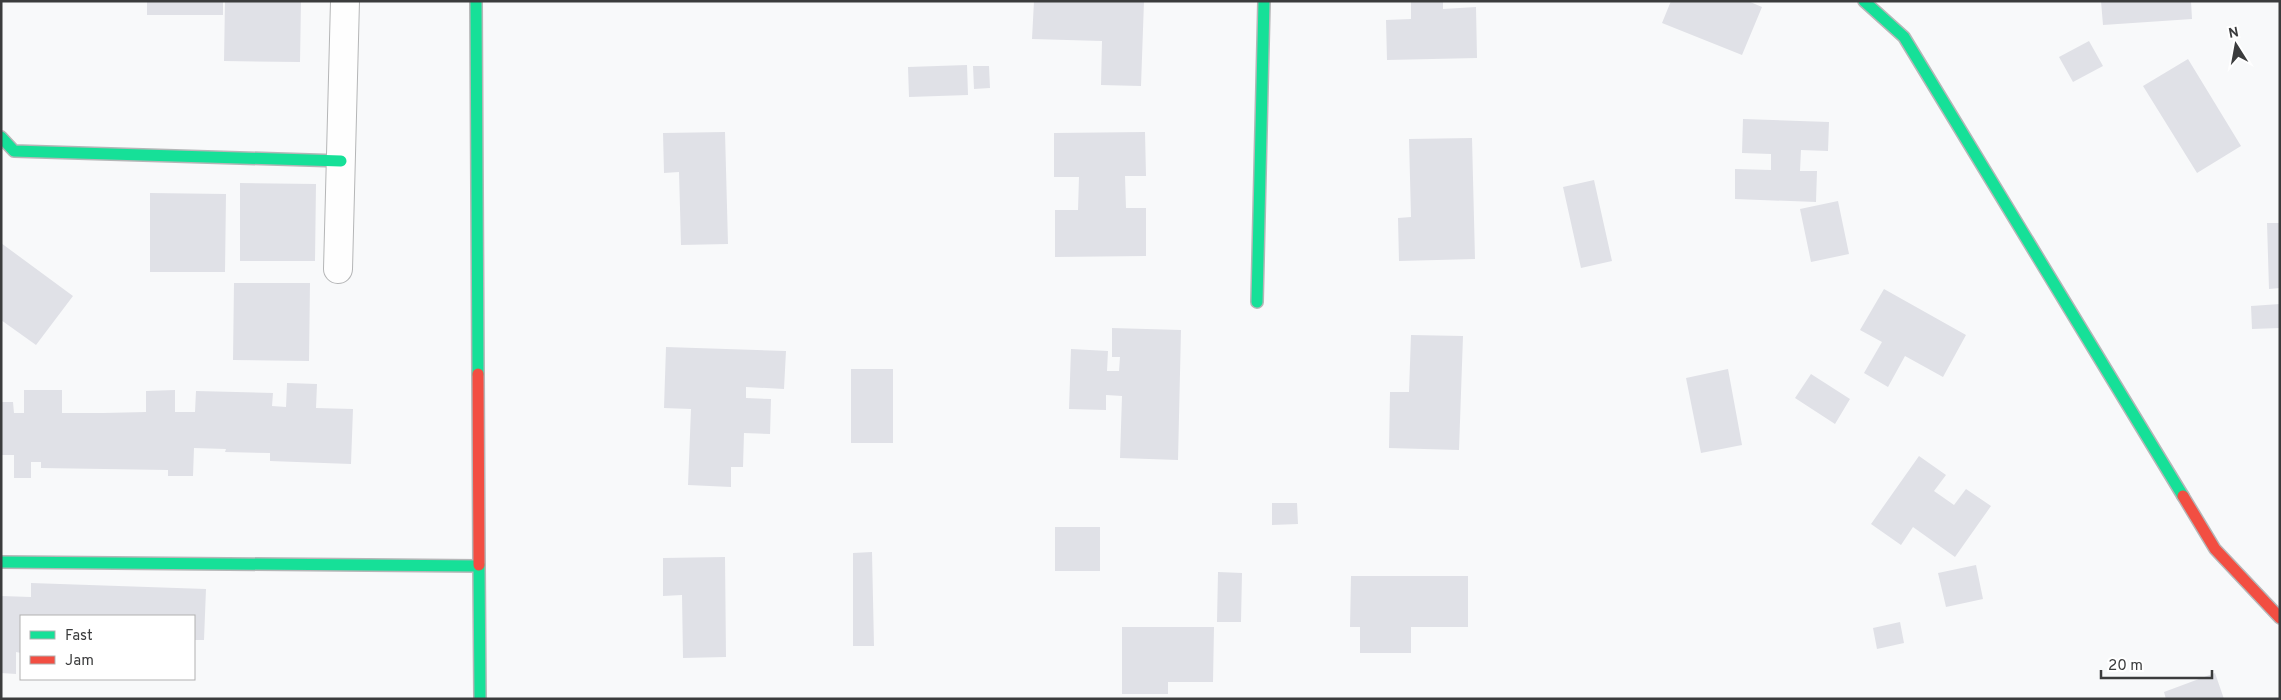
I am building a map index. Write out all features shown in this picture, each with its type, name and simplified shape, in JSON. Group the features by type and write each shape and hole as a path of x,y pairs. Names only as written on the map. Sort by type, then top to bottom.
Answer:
{"street":[{"path":"338,270 345,1"},
{"path":"476,1 480,699"},
{"path":"1257,302 1264,1"},
{"path":"1864,1 1904,38 2215,548 2280,618"},
{"path":"1,138 14,151 341,161"},
{"path":"1,562 479,566"}],"building":[{"path":"147,1 223,1 223,15 147,15"},
{"path":"225,1 301,1 300,62 224,61"},
{"path":"1034,1 1144,1 1141,86 1101,85 1102,41 1032,39"},
{"path":"1411,1 1443,1 1443,9 1476,7 1477,58 1387,60 1386,20 1411,19"},
{"path":"1671,1 1748,1 1762,7 1742,55 1662,23"},
{"path":"2101,1 2191,1 2192,19 2103,25"},
{"path":"2089,41 2103,66 2073,82 2059,57"},
{"path":"2188,59 2241,146 2197,173 2143,86"},
{"path":"967,65 968,95 909,97 908,67"},
{"path":"973,66 989,66 990,88 974,89"},
{"path":"1743,119 1829,122 1828,151 1801,150 1800,171 1817,171 1816,202 1735,199 1735,169 1771,170 1771,154 1742,153"},
{"path":"725,132 728,244 681,245 679,172 664,173 663,133"},
{"path":"1145,132 1146,176 1125,176 1126,208 1146,208 1146,256 1055,257 1055,210 1078,210 1079,177 1054,177 1054,133"},
{"path":"1472,138 1475,259 1399,261 1398,218 1411,217 1409,139"},
{"path":"1594,180 1612,261 1581,268 1563,187"},
{"path":"240,183 316,184 315,261 240,261"},
{"path":"150,193 226,194 225,272 150,272"},
{"path":"1838,201 1849,254 1811,262 1800,209"},
{"path":"2267,223 2280,223 2280,288 2269,289"},
{"path":"1,243 73,296 36,345 1,320"},
{"path":"234,283 310,283 309,361 233,360"},
{"path":"1884,289 1966,335 1943,377 1905,356 1888,387 1864,373 1882,342 1860,330"},
{"path":"2280,304 2280,328 2252,329 2251,306"},
{"path":"1112,328 1181,330 1178,460 1120,458 1122,396 1106,395 1106,410 1069,409 1071,349 1108,351 1107,371 1119,371 1120,357 1112,357"},
{"path":"1411,335 1463,336 1459,450 1389,448 1390,392 1409,392"},
{"path":"666,347 786,351 784,389 746,387 746,398 771,399 770,434 744,433 743,467 731,467 731,487 688,485 691,409 664,408"},
{"path":"851,369 893,369 893,443 851,443"},
{"path":"1728,369 1742,445 1701,453 1686,378"},
{"path":"1811,374 1850,399 1835,424 1795,398"},
{"path":"287,383 317,384 316,408 353,409 351,464 270,461 270,453 225,452 226,449 194,448 193,476 168,476 168,470 41,468 41,462 31,462 31,478 14,478 14,455 1,455 1,402 13,402 14,413 24,413 24,390 62,390 62,413 103,413 146,412 146,391 175,390 175,412 195,412 196,391 273,393 272,406 286,407"},
{"path":"1919,456 1946,475 1934,491 1954,505 1966,489 1991,506 1955,557 1913,527 1901,545 1871,524"},
{"path":"1272,503 1297,503 1298,524 1272,525"},
{"path":"1055,527 1100,527 1100,571 1055,571"},
{"path":"872,552 874,646 853,646 853,553"},
{"path":"725,557 726,657 683,658 682,595 663,596 663,558"},
{"path":"1976,565 1983,599 1946,607 1938,573"},
{"path":"1218,572 1242,573 1241,622 1217,622"},
{"path":"1351,576 1468,576 1468,627 1411,627 1411,653 1360,653 1360,627 1350,627"},
{"path":"31,583 206,589 204,640 195,640 195,615 20,615 20,653 16,652 16,674 1,673 1,596 31,597"},
{"path":"1900,622 1904,643 1877,649 1873,628"},
{"path":"1122,627 1214,627 1213,682 1168,682 1168,694 1122,694"},
{"path":"2215,673 2224,699 2166,699 2164,692"}],"traffic: fast":[{"path":"476,1 478,374"},
{"path":"1257,302 1264,1"},
{"path":"1864,1 1904,37 2183,496"},
{"path":"1,137 14,151 341,161"},
{"path":"1,562 479,566"},
{"path":"479,565 480,699"}],"traffic: jam":[{"path":"478,374 479,565"},
{"path":"2183,496 2215,549 2280,618"}]}
